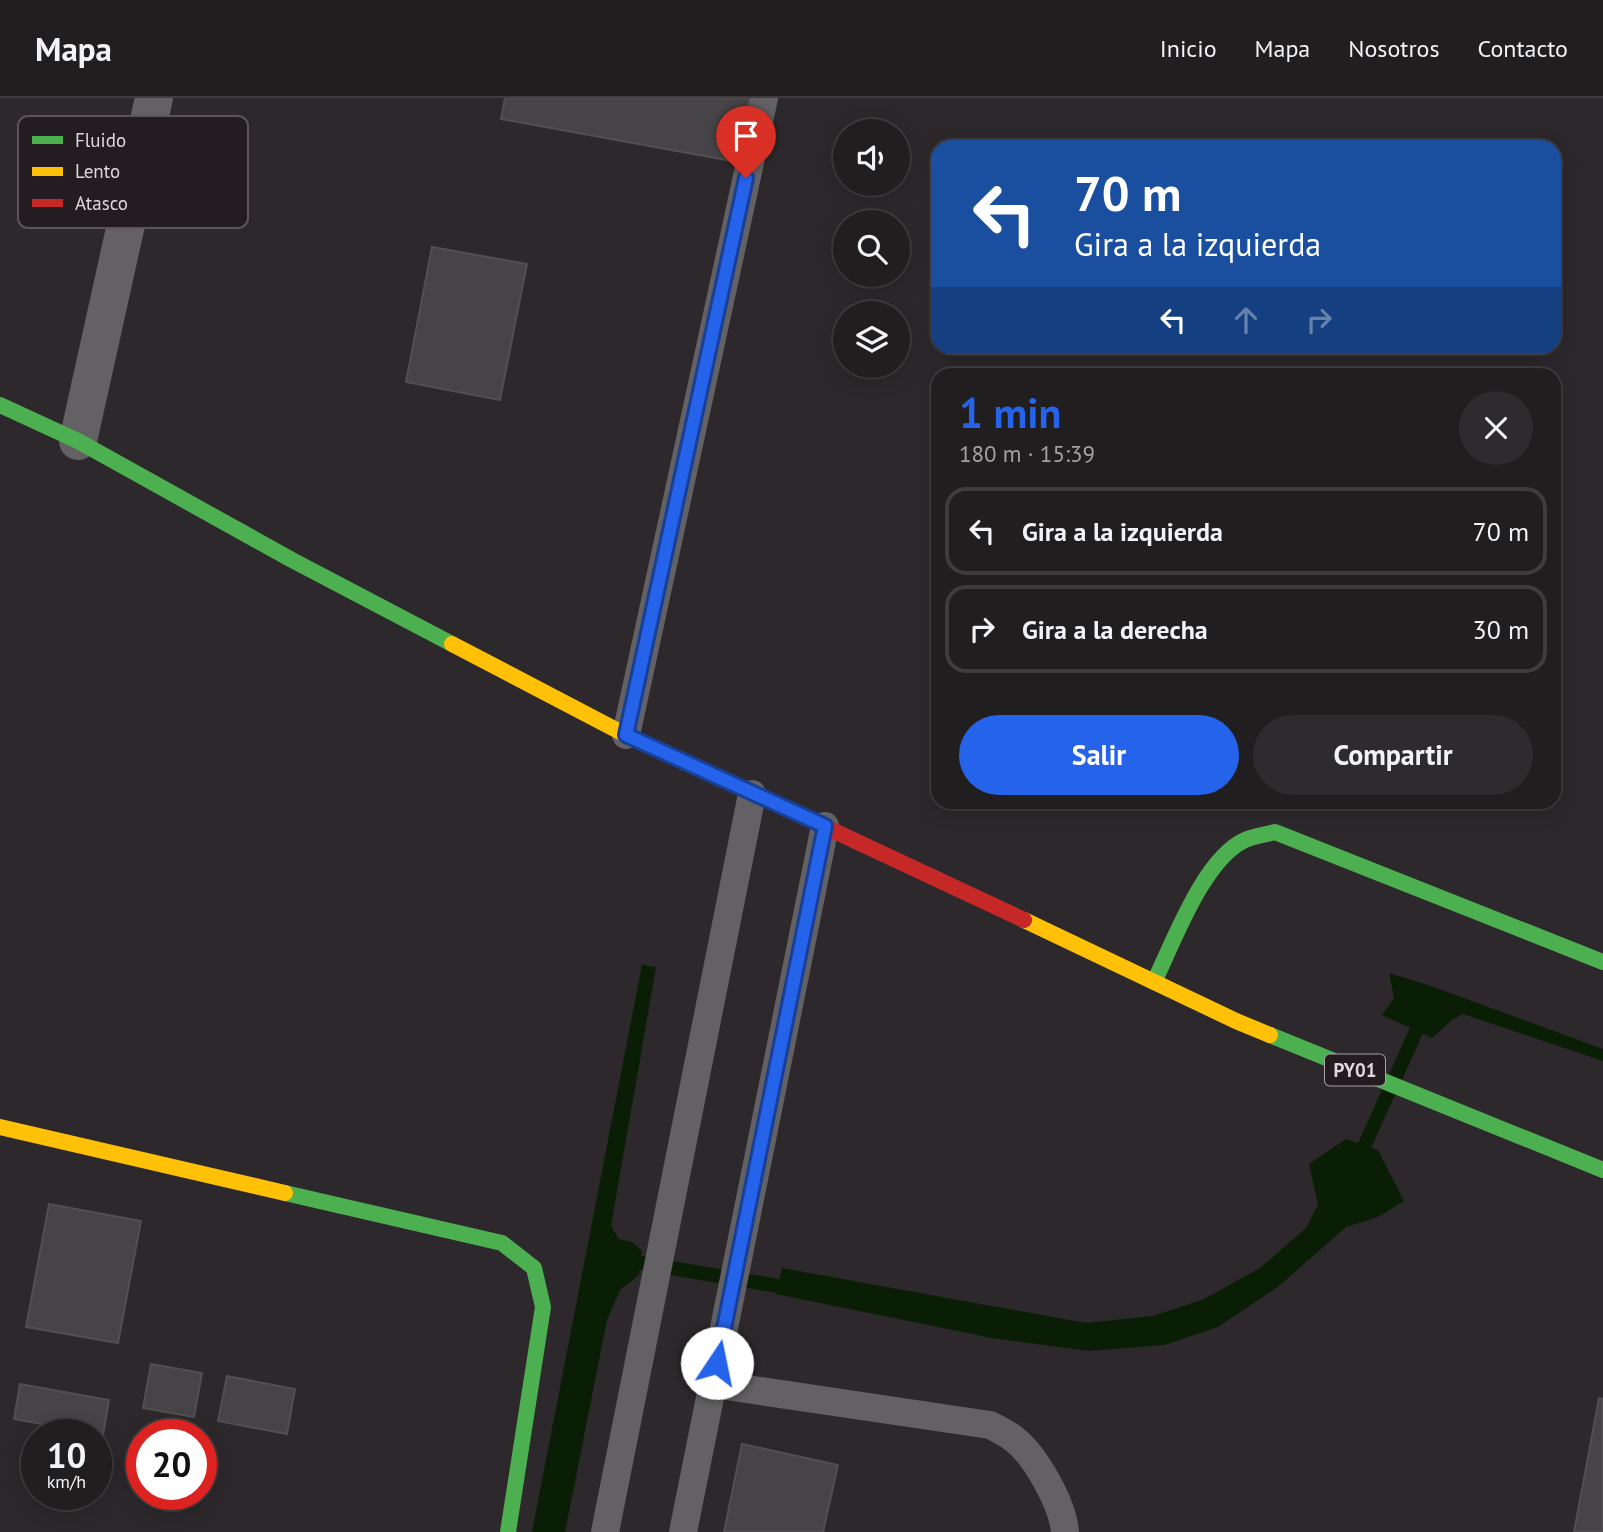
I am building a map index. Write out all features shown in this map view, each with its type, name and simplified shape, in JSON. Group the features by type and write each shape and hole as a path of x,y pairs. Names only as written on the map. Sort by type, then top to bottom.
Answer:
{"main road":[{"name":"PY01","path":"0,405 78,441 292,560 626,735 1236,1021 1603,1170"},
{"path":"1154,982 1194,899 1219,858 1244,840 1275,832 1603,962"},
{"path":"0,1127 502,1243 524,1260 534,1268 543,1307 508,1532"}],"street":[{"path":"150,116 154,98"},
{"path":"78,441 125,228"}],"lane":[{"path":"626,735 764,98"},
{"path":"606,1532 752,794"},
{"path":"683,1532 825,826"},
{"path":"713,1384 990,1425 1016,1440 1036,1466 1054,1495 1065,1532"}],"shaded area":[{"path":"642,965 656,967 611,1226 619,1239 632,1242 642,1251 639,1275 620,1290 607,1320 565,1532 532,1532"},
{"path":"1389,973 1603,1049 1603,1061 1463,1014 1432,1038 1382,1015 1394,998"},
{"path":"1346,1139 1378,1150 1404,1201 1378,1217 1346,1227 1279,1286 1218,1327 1164,1345 1089,1351 992,1338 776,1294 782,1268 1086,1323 1153,1316 1202,1300 1260,1268 1306,1228 1318,1205 1309,1164"}],"building":[{"path":"505,98 755,98 743,163 501,119"},
{"path":"432,247 527,264 500,400 406,382"},
{"path":"49,1204 141,1221 118,1343 26,1327"},
{"path":"151,1364 202,1373 194,1417 143,1408"},
{"path":"227,1376 295,1389 287,1434 218,1421"},
{"path":"20,1384 109,1400 106,1419 14,1419"},
{"path":"1599,1398 1603,1399 1603,1532 1574,1532"},
{"path":"742,1444 838,1465 823,1532 724,1532"}],"waterway":[{"path":"1358,1160 1423,1016"},
{"path":"623,1260 796,1289"}],"traffic: fast":[{"path":"0,405 78,441 292,560 452,644"},
{"path":"1154,982 1191,904 1215,866 1243,841 1275,832 1603,962"},
{"path":"1270,1035 1603,1170"},
{"path":"285,1193 502,1243 534,1268 543,1307 508,1532"}],"traffic: slow":[{"path":"452,644 626,735 753,793"},
{"path":"1024,920 1270,1035"},
{"path":"0,1127 285,1193"}],"traffic: jam":[{"path":"753,793 1024,920"}],"route":[{"path":"717,1363 825,826 626,735 746,178"}]}
